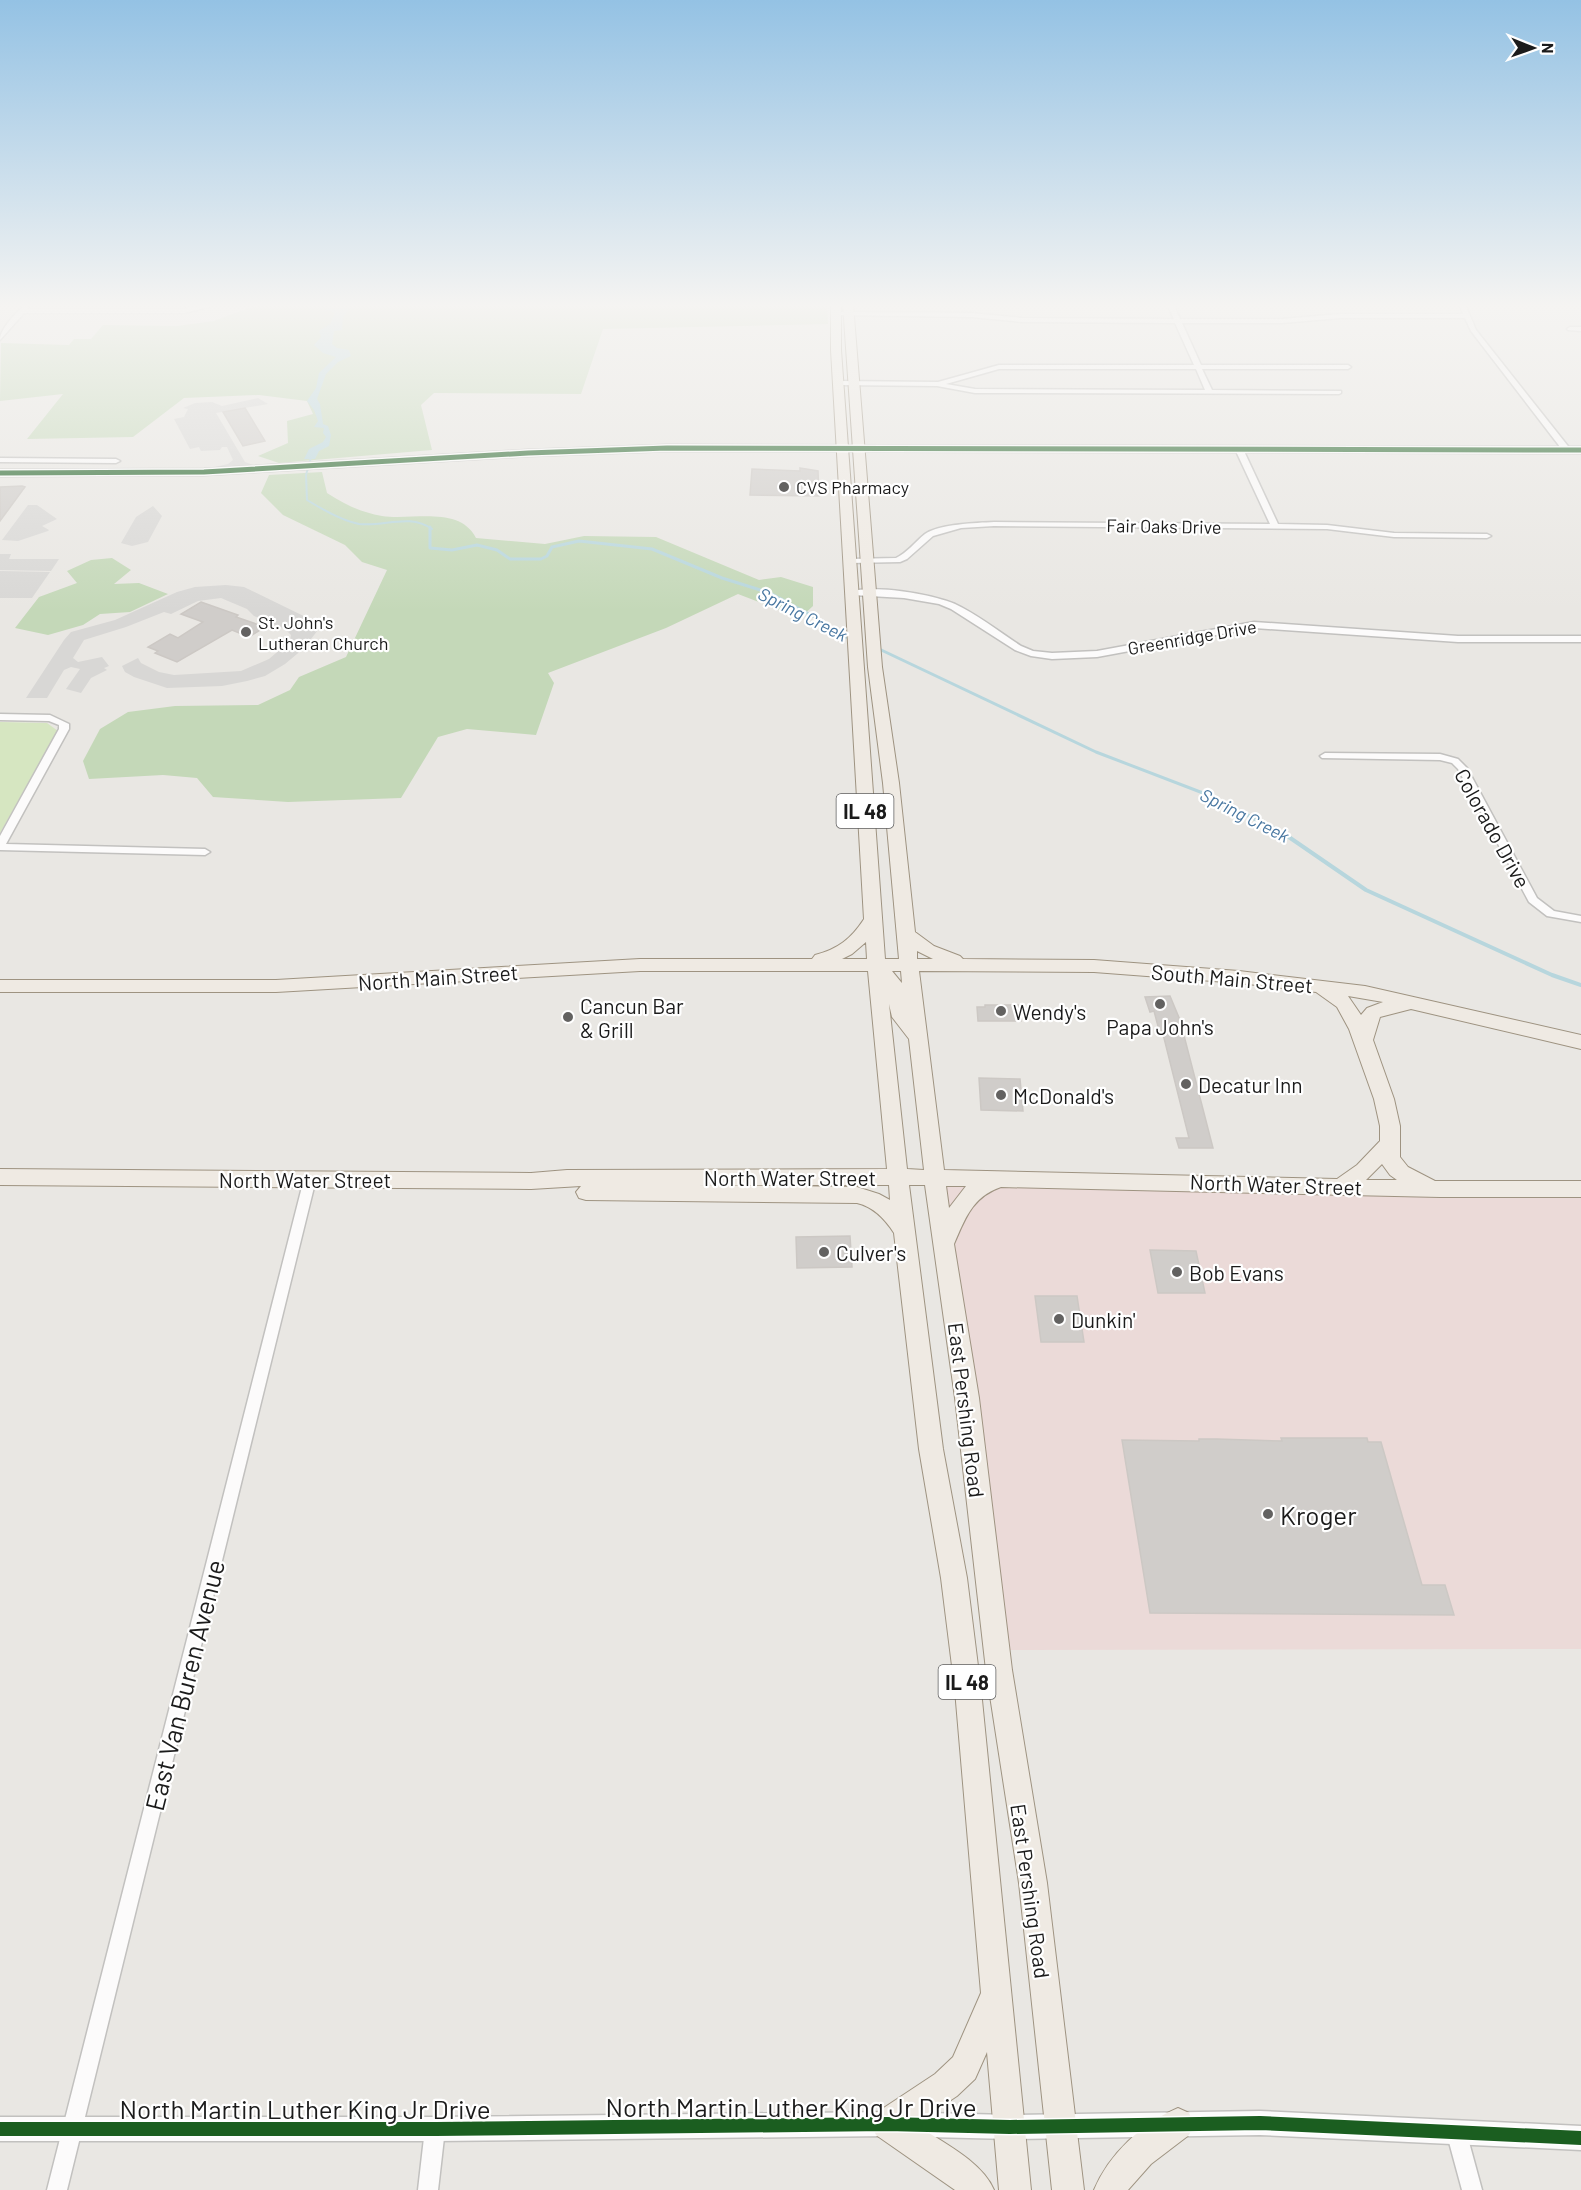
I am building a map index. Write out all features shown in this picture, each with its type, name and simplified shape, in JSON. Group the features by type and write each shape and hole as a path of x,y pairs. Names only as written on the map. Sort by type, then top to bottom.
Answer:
{"main road":[{"name":"IL 48","path":"840,406 876,965 904,1231 931,1449 954,1578 968,1690 1015,2190"},
{"name":"IL 48","path":"856,406 871,593"},
{"name":"East Pershing Road","path":"871,593 875,667 884,747 891,783 909,965 943,1245 968,1398 999,1671 1033,1883 1068,2190"},
{"path":"801,964 838,955 852,947 873,919"},
{"path":"906,934 916,944 929,951 971,965"},
{"path":"876,965 895,986 901,1017 918,1039"},
{"name":"North Main Street","path":"0,986 276,986 632,966 876,965"},
{"name":"South Main Street","path":"876,965 1094,966 1316,985 1424,1005 1581,1042"},
{"path":"1316,985 1346,1005 1363,1041 1383,1096 1390,1126 1389,1144 1393,1166 1402,1174 1440,1189"},
{"path":"1363,1041 1370,1012 1381,1008 1424,1005"},
{"path":"1342,1186 1364,1170 1389,1144"},
{"name":"North Water Street","path":"0,1177 531,1181 577,1178 898,1177 1440,1189 1581,1189"},
{"path":"943,1245 958,1208 966,1196 983,1185 1006,1179"},
{"path":"531,1181 558,1192 857,1195 872,1198 883,1205 896,1217 904,1231"},
{"path":"978,2190 969,2180 886,2124 946,2085 964,2068 996,1994"},
{"path":"1110,2190 1114,2180 1138,2152 1178,2124"}],"street":[{"path":"1533,406 1568,450"},
{"path":"0,473 159,473 257,470 591,451 843,448 1581,450"},
{"path":"1239,449 1275,527"},
{"path":"0,460 116,460"},
{"name":"Fair Oaks Drive","path":"850,561 897,560 904,557 930,534 961,526 1327,527 1394,535 1487,536"},
{"name":"Greenridge Drive","path":"853,593 907,595 942,602 1018,648 1031,653 1052,656 1097,654 1254,625 1446,639 1581,639"},
{"path":"0,717 50,718 64,724 62,735 0,846 205,852"},
{"name":"Colorado Drive","path":"1324,756 1440,757 1455,761 1462,768 1533,900 1551,914 1581,919"},
{"name":"East Van Buren Avenue","path":"57,2190 310,1179"},
{"name":"North Martin Luther King Jr Drive","path":"0,2129 435,2129 886,2124 1010,2127 1260,2123 1581,2138"},
{"path":"428,2190 435,2129"},
{"path":"1456,2131 1472,2190"}],"shaded area":[{"path":"255,406 216,413 245,462 253,465 215,467 228,464 233,460 227,447 222,447 220,450 201,451 199,447 190,449 174,419 184,417 188,409 183,408"},
{"path":"28,505 37,505 57,519 42,526 48,531 18,541 2,540"},
{"path":"153,506 162,516 148,542 132,546 121,543 136,517"},
{"path":"0,554 11,554 9,559 59,559 51,571 0,570"},
{"path":"0,571 50,572 32,598 0,598"},
{"path":"226,585 244,587 322,625 303,649 285,664 265,676 247,681 222,686 167,688 125,672 122,666 138,658 141,663 159,672 174,675 241,671 269,659 290,641 291,635 285,629 254,616 247,609 221,598 198,601 171,614 164,612 84,640 73,658 78,662 102,657 109,666 104,668 107,670 91,678 81,693 66,689 80,669 71,667 64,670 47,698 26,698 71,632 115,620 177,592 195,587"},
{"path":"943,1183 1581,1194 1581,1649 1005,1650"}],"green space":[{"path":"53,406 173,406 133,437 27,439"},
{"path":"309,406 421,406 432,450 279,463 258,456 288,443 287,421 313,414"},
{"path":"322,472 327,493 367,512 394,517 446,518 458,521 476,538 545,544 584,536 656,537 759,580 781,577 813,587 813,606 800,618 738,594 666,628 548,673 554,683 536,735 467,729 438,737 401,798 288,802 213,797 197,778 163,775 89,779 83,761 100,729 128,712 175,706 258,705 290,690 299,677 346,657 387,570 362,562 345,545 283,515 261,493 269,475"},
{"path":"112,558 131,570 114,584 139,583 168,594 130,612 100,614 83,625 48,635 15,628 39,597 77,583 67,571 91,560"},
{"path":"0,722 47,723 58,731 0,833"}],"water":[{"path":"311,406 320,406 323,424 328,426 331,435 329,446 319,451 315,459 304,459 309,449 323,442 326,437 323,433 324,428 314,427 318,421"}],"building":[{"path":"245,408 265,441 243,446 223,412"},
{"name":"CVS Pharmacy","path":"800,468 818,471 819,496 750,495 752,469 800,471"},
{"path":"0,487 25,487 0,521"},
{"name":"St. John's Lutheran Church","path":"201,602 265,627 249,637 232,630 177,662 155,653 158,651 148,647 170,634 178,638 203,622 181,614"},
{"name":"Decatur Inn","path":"1170,996 1180,1020 1213,1148 1179,1148 1176,1138 1189,1138 1162,1030 1159,1030 1154,1011 1150,1012 1145,997"},
{"name":"Wendy's","path":"985,1005 1019,1005 1021,1021 978,1021 977,1007 985,1007"},
{"name":"McDonald's","path":"979,1078 1020,1079 1023,1111 981,1110"},
{"name":"Culver's","path":"850,1236 852,1267 797,1268 796,1237"},
{"name":"Bob Evans","path":"1150,1250 1196,1251 1205,1293 1158,1293"},
{"name":"Dunkin'","path":"1035,1296 1077,1296 1084,1342 1041,1342"},
{"name":"Kroger","path":"1281,1438 1367,1438 1368,1442 1381,1442 1422,1585 1445,1585 1454,1615 1150,1613 1122,1440 1282,1441"}],"waterway":[{"name":"Spring Creek","path":"312,454 306,475 307,500 335,516 359,524 406,521 423,524 430,528"},
{"name":"Spring Creek","path":"430,528 430,548 452,550 477,545 497,550 510,559 541,559 547,556 552,547 579,541 652,549 722,578 770,593 822,621 838,635 850,638"},
{"name":"Spring Creek","path":"877,648 1096,752 1203,793 1240,811"},
{"name":"Spring Creek","path":"1237,810 1283,833 1366,890 1552,975 1581,985"}],"cycle path":[{"path":"0,473 204,472 528,453 667,448 1581,450"},
{"path":"0,2129 435,2129 887,2124 1010,2127 1260,2123 1581,2138"}],"place":[{"name":"CVS Pharmacy","path":"784,487"},
{"name":"St. John's Lutheran Church","path":"246,632"},
{"name":"Papa John's","path":"1160,1004"},
{"name":"Wendy's","path":"1001,1011"},
{"name":"Cancun Bar & Grill","path":"568,1017"},
{"name":"Decatur Inn","path":"1186,1084"},
{"name":"McDonald's","path":"1001,1095"},
{"name":"Culver's","path":"824,1252"},
{"name":"Bob Evans","path":"1177,1272"},
{"name":"Dunkin'","path":"1059,1319"},
{"name":"Kroger","path":"1268,1514"}]}
